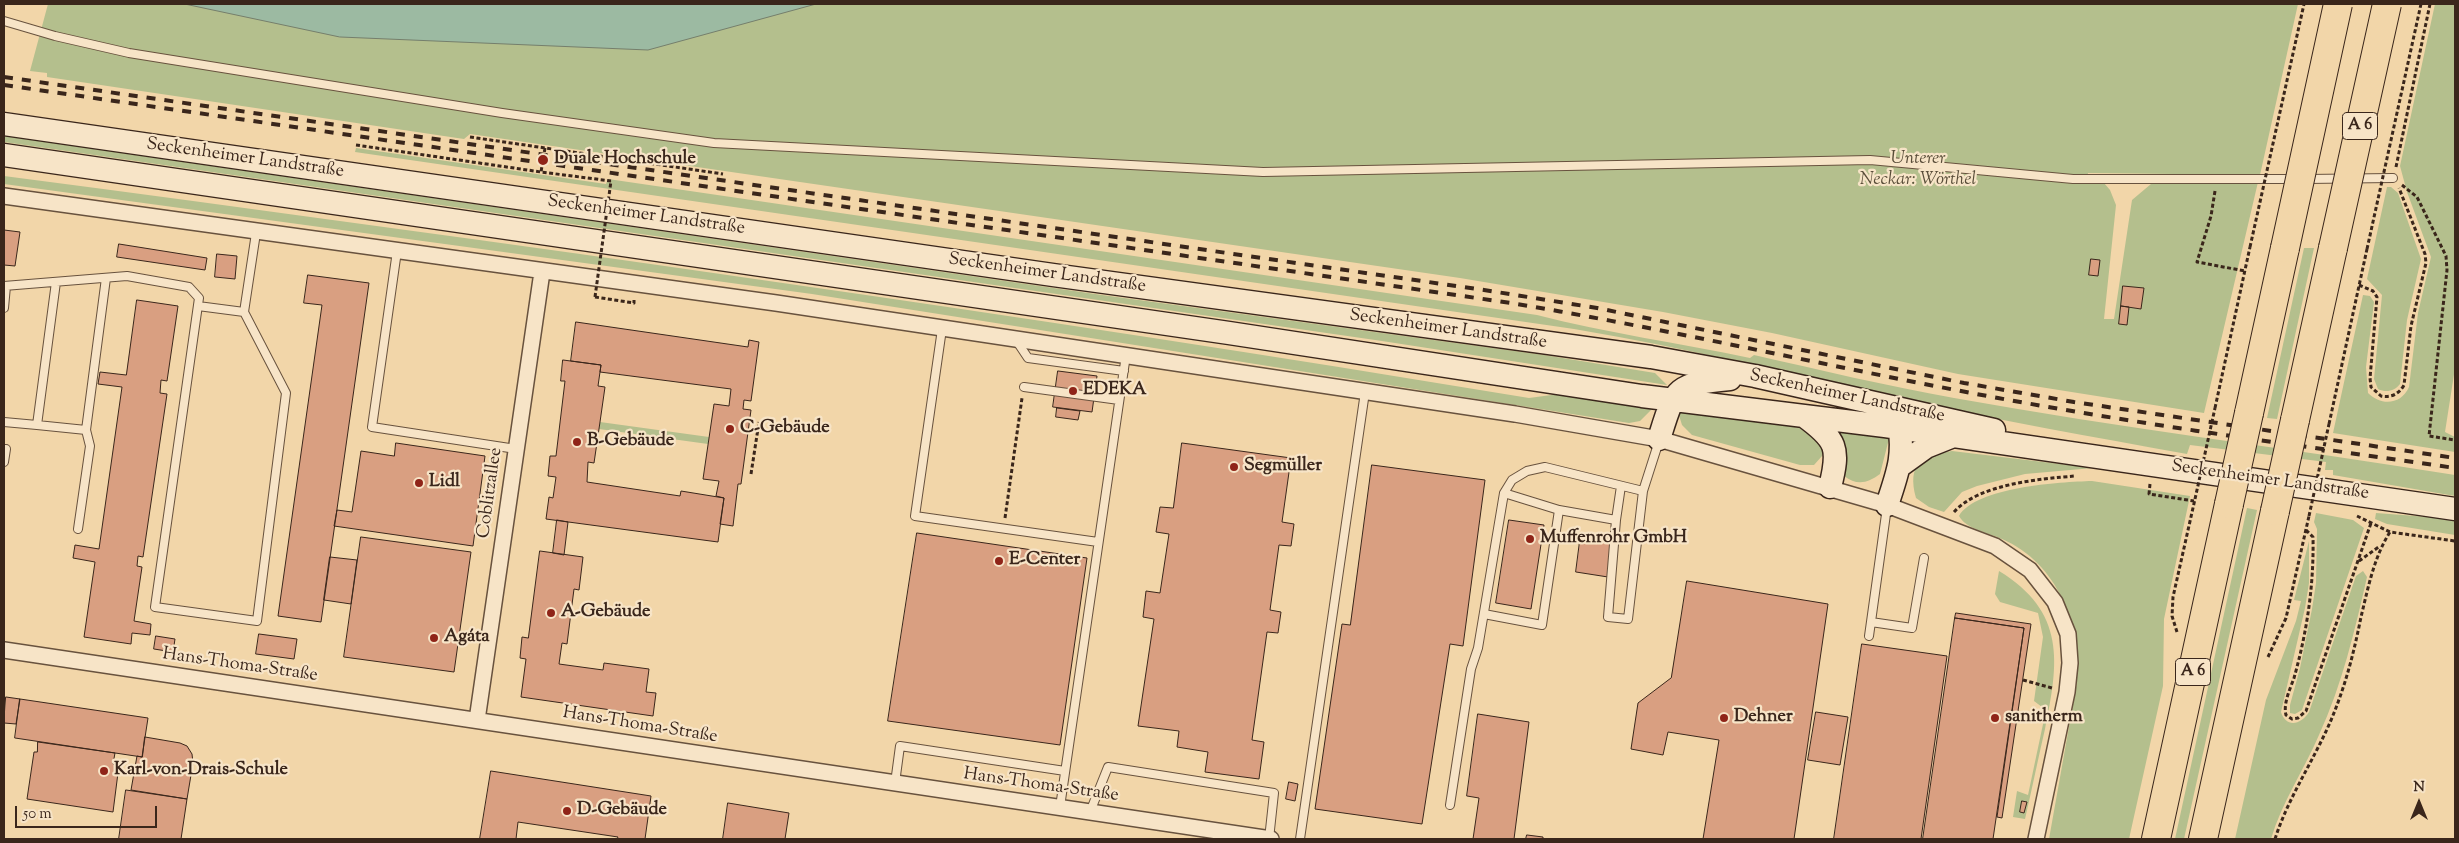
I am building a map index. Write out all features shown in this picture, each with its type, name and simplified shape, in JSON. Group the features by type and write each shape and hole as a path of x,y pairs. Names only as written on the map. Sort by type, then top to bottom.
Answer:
{"highway":[{"name":"A 6","path":"2156,839 2338,4"},
{"name":"A 6","path":"2203,839 2387,4"}],"main road":[{"name":"Seckenheimer Landstraße","path":"4,124 1053,275 1525,341 1577,346 1755,376 1899,418 1951,437 2085,454 2455,509"},
{"name":"Seckenheimer Landstraße","path":"4,155 1672,400 1803,416 1899,418 2026,437 2085,454"},
{"path":"1660,439 1672,400 1681,390 1703,381 1755,376"},
{"path":"1803,416 1825,431 1835,448 1836,464 1830,487"},
{"path":"1887,505 1901,465 1899,418"},
{"path":"1901,465 1926,447 1951,437"}],"street":[{"path":"4,196 1126,355 1515,414 1660,439 1887,505 1995,546 2030,570 2055,602 2068,634 2070,663 2067,692 2036,839"},
{"name":"Coblitzallee","path":"477,720 542,272"},
{"name":"Hans-Thoma-Straße","path":"4,650 1270,839"}],"lane":[{"path":"4,21 55,36 130,52 492,112 714,143 1264,172 1870,160 2073,179 2393,178"},
{"path":"4,308 5,286 127,276 189,287 199,298 155,607 257,621 286,393 244,312 256,233"},
{"path":"398,252 372,427 516,448"},
{"path":"78,529 90,446 86,430 106,278"},
{"path":"37,425 56,282"},
{"path":"198,306 244,312"},
{"path":"942,329 915,516 1098,542"},
{"path":"1016,340 1028,358 1124,371"},
{"path":"1060,808 1126,355"},
{"path":"1024,387 1119,400"},
{"path":"1300,839 1366,392"},
{"path":"4,422 86,430"},
{"path":"1621,486 1616,520 1608,617 1628,619 1643,491 1660,439"},
{"path":"4,449 6,449 4,462"},
{"path":"1450,805 1471,669 1478,648 1504,493 1512,480 1527,471 1545,467 1643,491"},
{"path":"1504,493 1559,510 1616,520"},
{"path":"1869,636 1887,505"},
{"path":"1484,614 1542,625 1559,510"},
{"path":"1871,622 1912,628 1924,558"},
{"path":"895,783 900,746 1065,771"},
{"path":"1090,812 1108,767 1274,793 1270,839"}],"path":[{"path":"2178,633 2172,616 2173,597 2304,4"},
{"path":"2266,658 2272,652 2286,618 2420,4"},
{"path":"2359,285 2373,291 2377,297 2370,378 2371,387 2377,394 2390,396 2400,392 2404,385 2411,326 2426,258 2402,193 2393,178 2430,4"},
{"path":"470,137 723,174"},
{"path":"356,145 610,181 595,297 634,302"},
{"path":"541,172 545,148"},
{"path":"2393,178 2417,197 2446,256 2447,270 2429,436 2455,440"},
{"path":"2217,180 2211,216 2197,262 2245,271"},
{"path":"1004,529 1024,387"},
{"path":"751,474 758,422"},
{"path":"1948,527 1955,512 1967,500 1978,494 2012,485 2078,476"},
{"path":"2141,482 2160,484"},
{"path":"2150,483 2149,494 2194,500"},
{"path":"2188,489 2198,490"},
{"path":"2303,506 2312,507"},
{"path":"2306,530 2313,537 2312,583 2297,666 2285,711 2288,717 2296,719 2306,712 2371,523 2390,532 2455,540"},
{"path":"2275,839 2289,801 2323,738 2337,706 2351,664 2371,577 2381,546 2390,532"},
{"path":"2358,562 2381,546"},
{"path":"2023,680 2067,692"}],"green space":[{"name":"Unterer Neckar: Wörthel","path":"48,4 2298,4 2260,175 2088,173 2087,182 2104,183 2110,190 2116,205 2104,319 2114,319 2132,200 2151,184 2258,182 2204,413 1958,374 1772,333 1663,312 1460,278 470,134 464,139 47,77 47,73 30,71"},
{"path":"2435,4 2455,4 2455,368 2445,432 2455,437 2455,452 2333,433 2363,295 2370,296 2374,302 2366,367 2368,393 2379,400 2390,402 2401,397 2409,387 2418,313 2431,257 2407,192 2400,166"},
{"path":"4,136 1102,295 1544,355 1655,373 1667,385 1382,341 4,142"},
{"path":"356,148 606,184 608,179 1537,315 1750,358 1754,355 1879,383 2016,409 2455,475 2455,496 2333,475 2333,470 2325,470 2326,462 2190,445 2187,454 2047,429 1943,408 1700,353 1574,329 355,152"},
{"path":"4,176 386,227 767,281 1148,337 1529,398 1559,394 1652,409 1640,421 1629,423 812,294 4,184"},
{"path":"2387,187 2391,187 2398,193 2421,259 2407,320 2400,384 2393,390 2387,391 2378,389 2374,379 2382,295 2367,279"},
{"path":"2304,248 2314,248 2277,419 2267,418"},
{"path":"1683,409 1801,428 1824,444 1822,456 1814,465 1800,465 1692,435 1682,425 1678,412"},
{"path":"600,422 709,437 708,444 599,429"},
{"path":"1830,424 1891,431 1880,474 1871,480 1862,482 1853,481 1844,476 1842,442"},
{"path":"1952,451 2093,468 2025,474 1977,486 1962,492 1944,512 1929,507 1916,498 1913,477 1919,464 1925,459"},
{"path":"2092,481 2190,496 2164,619 2163,686 2129,839 2049,839 2077,682 2075,639 2070,618 2052,580 2038,564 2022,550 2002,539 1972,527 1959,516 1968,506 1982,498 2000,492 2040,485"},
{"path":"2247,508 2257,510 2184,839 2175,839"},
{"path":"2316,513 2353,520 2364,528 2302,710 2295,714 2290,713 2290,705 2300,668 2316,583 2317,529 2314,522"},
{"path":"2376,513 2455,519 2455,535 2387,524 2375,519"},
{"path":"2309,541 2309,583 2305,608 2281,712 2286,721 2298,722 2309,712 2356,576 2363,571 2367,577 2358,617 2335,697 2313,748 2281,812 2271,839 2235,839 2266,700 2296,621 2301,601 2294,600"},
{"path":"1999,571 2021,587 2036,604 2047,621 2052,640 2054,660 2050,705 2025,819 2013,817 2017,791 2028,795 2046,710 2034,701 2043,637 2038,613 2000,602 1995,594"}],"shaded area":[{"path":"185,4 816,4 648,50 340,37"}],"building":[{"path":"4,230 20,232 15,266 4,265"},
{"path":"119,244 207,258 205,270 117,257"},
{"path":"217,254 237,256 235,279 215,277"},
{"path":"2091,259 2100,260 2098,276 2089,275"},
{"path":"308,275 369,283 321,622 278,616 322,305 304,303"},
{"path":"2123,286 2144,288 2141,309 2121,306"},
{"path":"137,300 178,306 167,381 161,380 160,393 167,394 143,557 138,556 137,566 142,567 134,621 151,624 150,635 132,633 131,644 84,637 95,562 73,558 75,545 99,549 122,387 98,384 100,372 126,375"},
{"path":"2121,306 2129,307 2127,325 2119,324"},
{"name":"C-Gebäude","path":"576,322 748,347 749,340 759,342 751,401 744,400 743,409 751,410 733,526 720,524 724,498 716,496 719,481 703,479 714,404 729,406 731,389 600,372 601,365 571,361"},
{"name":"B-Gebäude","path":"563,360 601,365 598,386 605,387 594,463 588,462 587,482 680,496 681,491 724,498 718,542 546,519 549,497 553,498 556,477 548,476 550,456 556,456 565,381 561,381"},
{"path":"1058,371 1097,376 1092,412 1053,407"},
{"path":"1057,408 1080,411 1078,420 1056,417"},
{"name":"Lidl","path":"396,443 485,456 473,546 334,526 337,510 352,512 361,451 394,456"},
{"path":"1182,443 1291,458 1282,522 1294,524 1291,546 1279,545 1270,610 1281,612 1278,633 1267,632 1252,740 1264,742 1259,779 1205,772 1208,752 1177,747 1179,731 1138,726 1154,619 1143,617 1146,591 1160,593 1169,534 1156,532 1160,507 1173,508"},
{"path":"1372,465 1485,480 1463,646 1450,644 1422,824 1315,809 1342,624 1350,625"},
{"path":"557,520 568,522 564,555 553,553"},
{"path":"1509,520 1544,525 1531,609 1496,603"},
{"path":"917,533 1087,558 1060,745 888,721"},
{"path":"1581,533 1611,537 1608,577 1576,572"},
{"path":"361,537 471,552 454,672 344,657"},
{"name":"A-Gebäude","path":"540,551 583,557 579,590 574,589 567,644 562,643 559,664 603,670 604,663 649,669 646,692 656,693 653,716 521,697 526,659 520,658 522,637 528,638"},
{"path":"330,557 357,560 351,604 324,600"},
{"name":"Dehner","path":"1687,581 1828,604 1794,839 1703,839 1719,740 1668,732 1663,755 1631,749 1638,703 1671,678"},
{"path":"1956,613 2031,624 2002,818 1997,817 2024,628 1955,618"},
{"path":"1955,618 2024,628 1993,839 1923,839"},
{"path":"259,634 297,639 294,659 256,654"},
{"path":"156,636 175,639 173,652 154,649"},
{"path":"1862,644 1947,656 1921,839 1834,839"},
{"path":"6,697 20,699 16,724 4,723"},
{"path":"20,699 148,718 142,757 15,738"},
{"path":"1816,712 1848,717 1840,765 1808,760"},
{"path":"1478,714 1529,722 1514,839 1473,839 1479,798 1467,796"},
{"path":"145,737 187,746 192,754 193,763 187,799 131,790 137,756 142,757"},
{"path":"38,742 115,753 113,764 119,765 113,812 27,799 34,752 37,752"},
{"name":"D-Gebäude","path":"491,771 651,796 645,839 617,839 618,837 518,822 516,839 480,839"},
{"path":"1289,782 1298,784 1295,801 1286,799"},
{"path":"126,790 187,799 181,839 119,839"},
{"path":"2022,801 2027,802 2024,813 2020,812"},
{"path":"728,803 789,813 785,839 723,839"},
{"path":"1527,835 1543,837 1543,839 1526,839"}],"railway":[{"path":"4,77 1484,290 1597,308 1964,383 2074,402 2455,458"},
{"path":"4,85 1511,303 2112,418 2455,468"}],"place":[{"name":"Duale Hochschule","path":"543,160"},
{"name":"EDEKA","path":"1073,391"},
{"name":"C-Gebäude","path":"730,429"},
{"name":"B-Gebäude","path":"577,442"},
{"name":"Segmüller","path":"1234,467"},
{"name":"Lidl","path":"419,483"},
{"name":"Muffenrohr GmbH","path":"1530,539"},
{"name":"E-Center","path":"999,561"},
{"name":"A-Gebäude","path":"551,613"},
{"name":"Agáta","path":"434,638"},
{"name":"Dehner","path":"1724,718"},
{"name":"sanitherm","path":"1995,718"},
{"name":"Karl-von-Drais-Schule","path":"104,771"},
{"name":"D-Gebäude","path":"567,811"}]}
